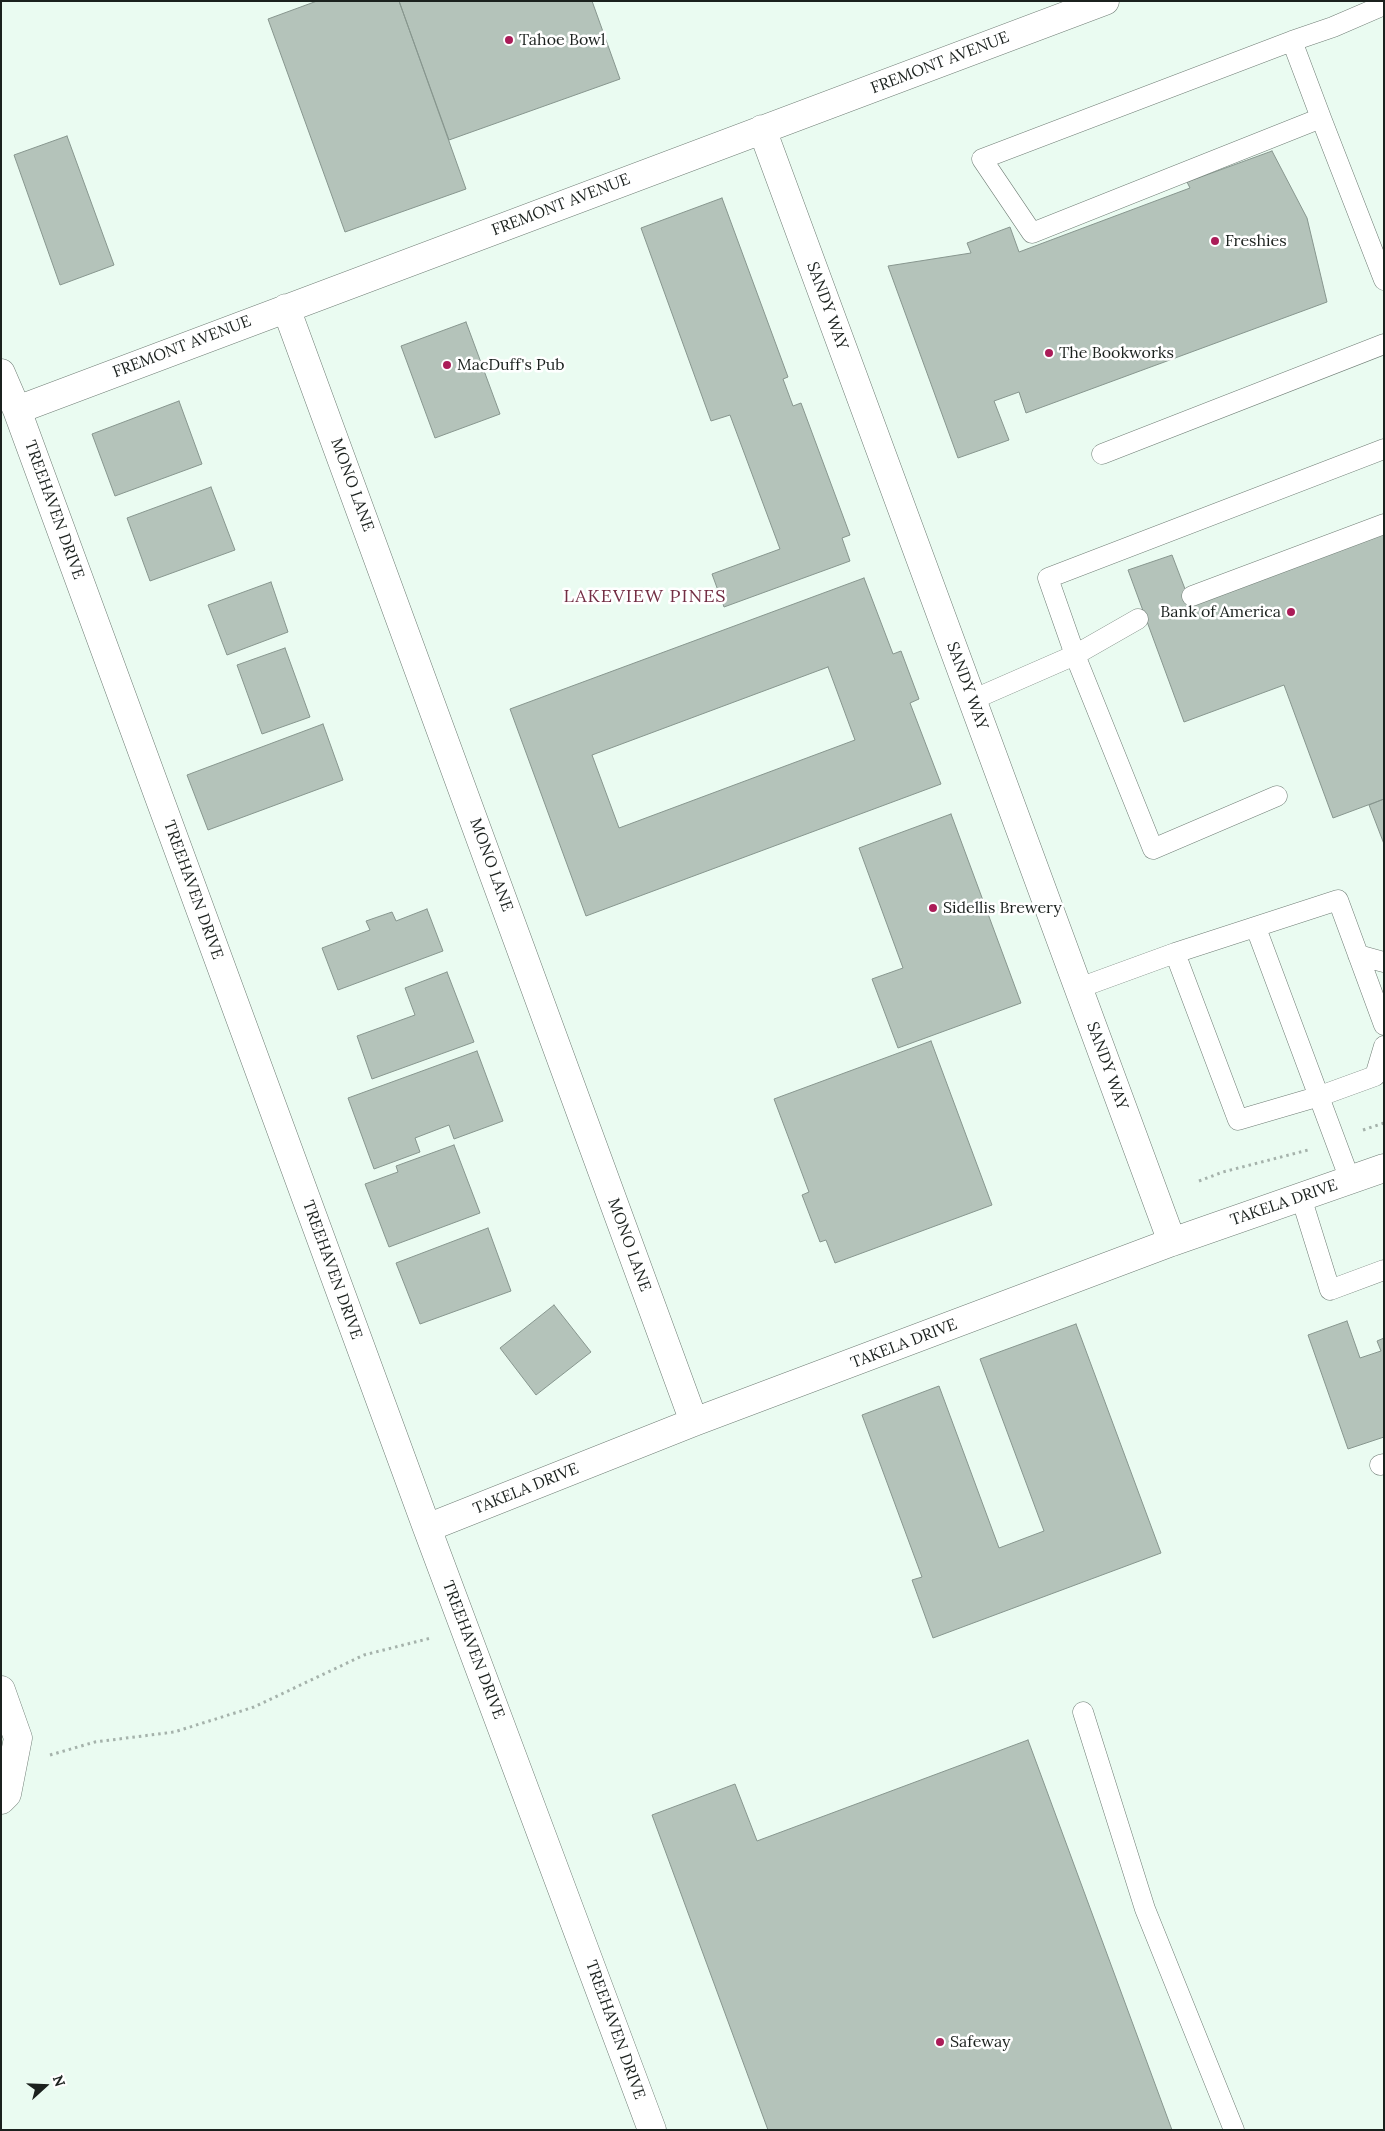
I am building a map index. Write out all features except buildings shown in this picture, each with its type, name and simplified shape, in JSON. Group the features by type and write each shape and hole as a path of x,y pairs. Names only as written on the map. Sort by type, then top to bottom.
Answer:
{"street":[{"name":"FREMONT AVENUE","path":"17,410 1105,1"},
{"name":"SANDY WAY","path":"762,129 1172,1242"},
{"name":"MONO LANE","path":"286,308 694,1422"},
{"name":"TREEHAVEN DRIVE","path":"1,373 17,410 427,1528 652,2130"},
{"name":"TAKELA DRIVE","path":"427,1528 694,1422 1172,1242 1384,1168"},
{"path":"1,1690 18,1738 4,1797"}],"lane":[{"path":"1321,118 1032,233 982,159 1333,27 1384,5"},
{"path":"1292,41 1384,280"},
{"path":"1102,454 1384,344"},
{"path":"1277,796 1152,849 1074,655 1048,578 1384,449"},
{"path":"1192,596 1384,524"},
{"path":"972,700 1074,655 1138,619"},
{"path":"1079,988 1175,953 1338,900 1384,1025"},
{"path":"1256,928 1350,1180"},
{"path":"1175,953 1238,1120 1379,1077 1384,1046"},
{"path":"1358,954 1384,962"},
{"path":"1301,1197 1330,1290 1384,1270"},
{"path":"1083,1712 1145,1909 1234,2130"}],"path":[{"path":"1198,1181 1224,1172 1304,1152 1384,1123"},
{"path":"13,1765 95,1742 174,1732 254,1707 364,1655 413,1641 466,1631"}],"place":[{"name":"Tahoe Bowl","path":"509,40"},
{"name":"Freshies","path":"1215,241"},
{"name":"The Bookworks","path":"1049,353"},
{"name":"MacDuff's Pub","path":"447,365"},
{"name":"Bank of America","path":"1291,612"},
{"name":"Sidellis Brewery","path":"933,908"},
{"name":"Safeway","path":"940,2042"}],"district":[{"name":"LAKEVIEW PINES","path":"645,597"}]}
